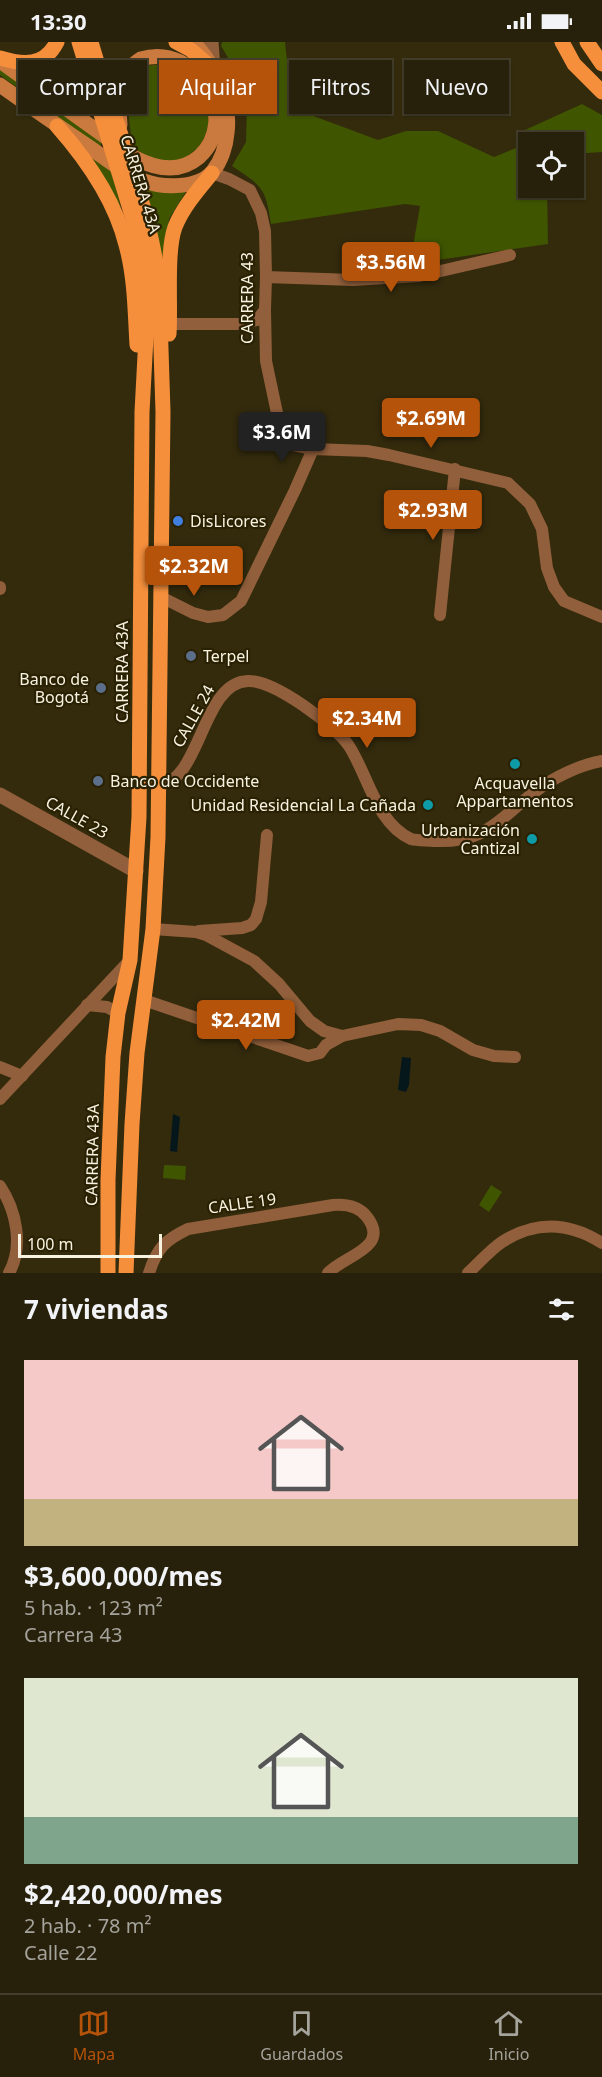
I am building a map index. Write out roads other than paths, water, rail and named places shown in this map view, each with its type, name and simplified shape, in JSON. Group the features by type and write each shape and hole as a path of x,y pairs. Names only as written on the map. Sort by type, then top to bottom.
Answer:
{"main road":[{"path":"0,59 17,63 35,62 45,57 57,42"},
{"name":"CARRERA 43A","path":"79,42 140,242 159,320 142,412 139,817 130,960 118,1013 113,1057 108,1273"},
{"name":"CARRERA 43A","path":"91,42 155,255 158,276 163,412 158,837 153,929 132,1112 126,1273"},
{"path":"176,42 203,60"},
{"path":"194,42 207,60"},
{"path":"562,42 574,64 602,92"},
{"path":"587,42 602,64"},
{"path":"0,59 135,158 165,169 193,162 209,145 215,124 215,103 197,66 181,54 162,52 140,60 126,75 121,87 119,102 122,141"},
{"path":"0,85 57,126 133,176 145,181 167,185 187,184 212,173"},
{"path":"159,320 175,228 190,202 212,173 223,152 228,123 227,114"},
{"path":"57,126 98,181 116,216 126,244 132,275 142,412"}],"street":[{"path":"211,42 212,60"},
{"name":"CARRERA 43","path":"212,173 242,185 254,195 261,213 265,231 267,277 266,360 277,413 293,445 301,474"},
{"path":"267,277 353,280 419,276 510,255"},
{"path":"159,320 242,324 257,320 265,309"},
{"path":"242,324 252,329 265,342"},
{"path":"293,445 313,449 367,451 508,483 530,504 542,529 547,568 554,587 564,601 602,617"},
{"path":"161,597 193,613 208,617 223,615 241,602 313,449"},
{"path":"440,615 455,470"},
{"name":"CALLE 24","path":"159,785 173,780 192,755 211,712 228,687 237,682 246,681 257,681 272,687 292,698 328,724 349,746 364,779 389,820 398,831 413,840 443,841 488,831 537,790 583,767 602,761"},
{"name":"CALLE 23","path":"0,795 136,871"},
{"path":"153,929 196,932 251,925 256,919 261,902 267,834"},
{"path":"222,942 224,936 232,929"},
{"path":"196,932 222,942 254,961 279,984 310,1020 324,1031 342,1036"},
{"path":"0,1099 130,960"},
{"path":"144,1000 308,1056 320,1053 326,1046 342,1036 398,1024 421,1025 440,1031 473,1050 494,1056 515,1057"},
{"path":"87,1005 99,1006 118,1013"},
{"path":"324,1031 326,1046"},
{"path":"0,1067 22,1076"},
{"path":"0,1186 12,1208 18,1241 15,1260 7,1270"},
{"name":"CALLE 19","path":"149,1273 160,1248 188,1229 333,1205 343,1204 363,1210 374,1230 370,1245 363,1251 334,1265 327,1273"},
{"path":"468,1273 501,1243 526,1229 551,1226 586,1233 602,1243"}],"place":[{"name":"DisLicores","path":"178,521"},
{"name":"Terpel","path":"191,656"},
{"name":"Banco de Bogotá","path":"101,688"},
{"name":"Acquavella Appartamentos","path":"515,764"},
{"name":"Banco de Occidente","path":"98,781"},
{"name":"Unidad Residencial La Cañada","path":"428,805"},
{"name":"Urbanización Cantizal","path":"532,839"}]}
